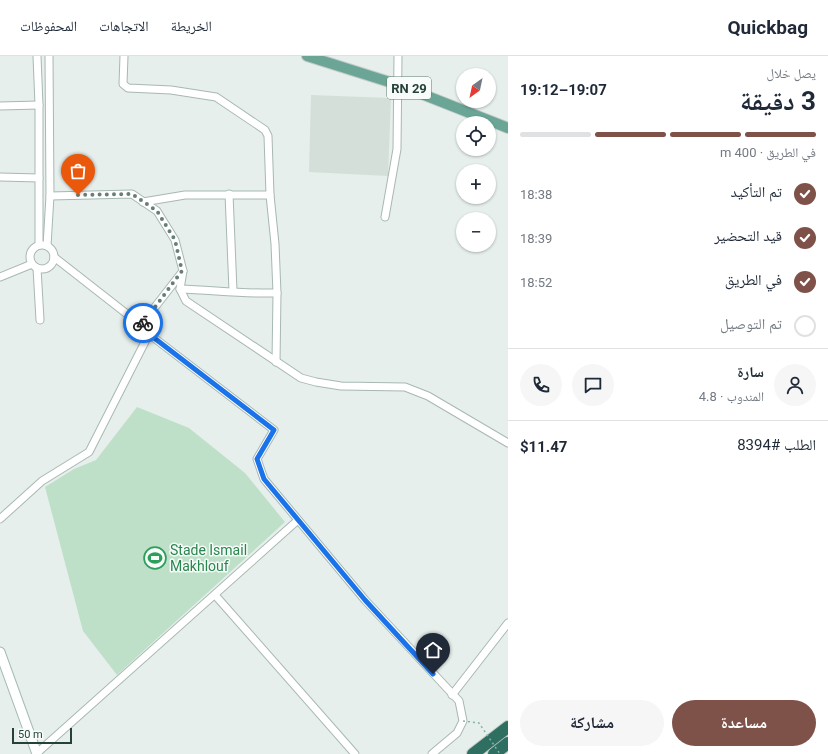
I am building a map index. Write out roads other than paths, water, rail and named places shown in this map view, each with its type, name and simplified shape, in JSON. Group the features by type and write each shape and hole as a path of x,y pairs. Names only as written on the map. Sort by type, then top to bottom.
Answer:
{"highway":[{"path":"473,754 508,727"},
{"path":"494,754 508,743"}],"main road":[{"name":"RN 29","path":"307,56 311,56 399,85 508,128"},
{"path":"0,652 37,754"}],"street":[{"path":"37,56 39,105 39,245"},
{"path":"47,246 50,196 49,56"},
{"path":"124,56 123,84 128,88 171,90 216,96 265,130 268,136 270,195 275,244 277,293 276,362"},
{"path":"385,217 397,149 399,85 398,56"},
{"path":"0,106 39,105"},
{"path":"0,177 39,178"},
{"path":"50,196 132,194 157,211 175,240 182,271 180,289 186,301 301,378 341,386 405,387 428,396 508,443"},
{"path":"229,194 233,291"},
{"path":"143,202 185,195 270,195"},
{"path":"54,257 53,261 48,267 41,269 35,266 31,261 32,250 39,245 47,246 52,251 54,257 142,325 149,334 274,430 257,459 264,479 365,600 459,701 463,721 456,733 432,754"},
{"path":"0,277 35,266"},
{"path":"35,266 40,320"},
{"path":"142,325 182,271"},
{"path":"180,289 233,291 250,294 277,293"},
{"path":"0,519 42,481 89,452 149,334"},
{"path":"37,754 298,520"},
{"path":"215,595 355,754"},
{"path":"452,694 508,623"}],"place":[{"name":"Stade Ismail Makhlouf","path":"155,558"}]}
